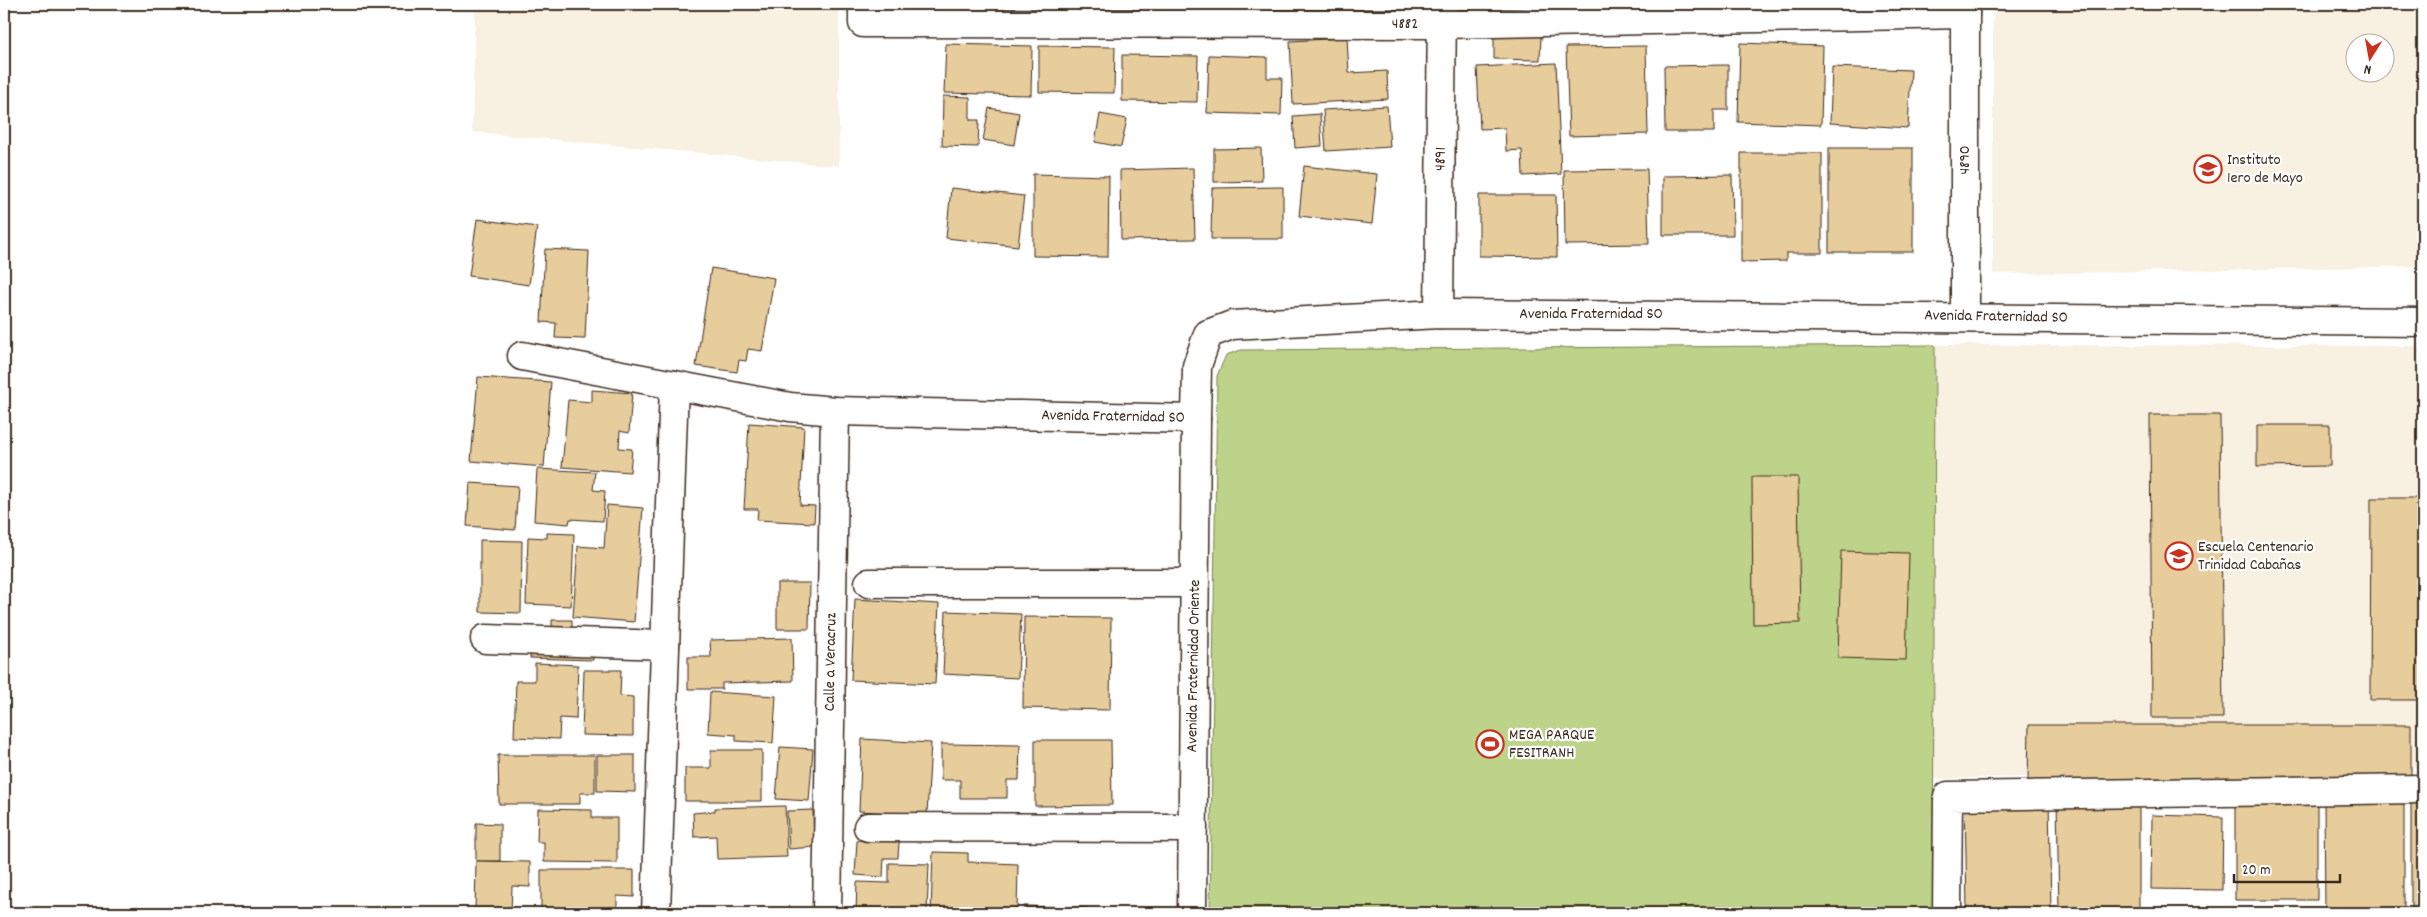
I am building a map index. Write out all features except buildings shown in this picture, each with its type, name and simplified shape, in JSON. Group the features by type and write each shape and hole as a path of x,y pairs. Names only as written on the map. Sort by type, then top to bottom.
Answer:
{"street":[{"name":"4882","path":"863,4 864,23 1442,14 1965,9"},
{"name":"4890","path":"1965,9 1966,316"},
{"name":"4891","path":"1439,314 1442,14"},
{"name":"Avenida Fraternidad SO","path":"522,356 790,407 835,411 1196,419 1197,366 1208,334 1232,325 1439,314 1966,316 2423,322"},
{"path":"656,913 674,385"},
{"name":"Calle a Veracruz","path":"827,913 835,411"},
{"name":"Avenida Fraternidad Oriente","path":"1192,913 1196,419"},
{"path":"868,583 1195,583"},
{"path":"485,639 665,645"},
{"path":"1947,913 1948,796 2423,789"},
{"path":"868,827 1193,828"}],"shaded area":[{"path":"475,4 839,4 839,166 472,132"},
{"name":"Instituto 1ero de Mayo","path":"1993,4 2423,4 2423,266 1993,274"},
{"name":"Escuela Centenario Trinidad Cabañas","path":"1935,345 2423,346 2423,767 1933,779"}],"green space":[{"path":"1935,345 1933,913 1210,913 1217,376 1226,355 1241,350"}],"place":[{"name":"Instituto 1ero de Mayo","path":"2208,169"},
{"name":"Escuela Centenario Trinidad Cabañas","path":"2179,556"},
{"name":"MEGA PARQUE FESITRANH","path":"1490,744"}]}
